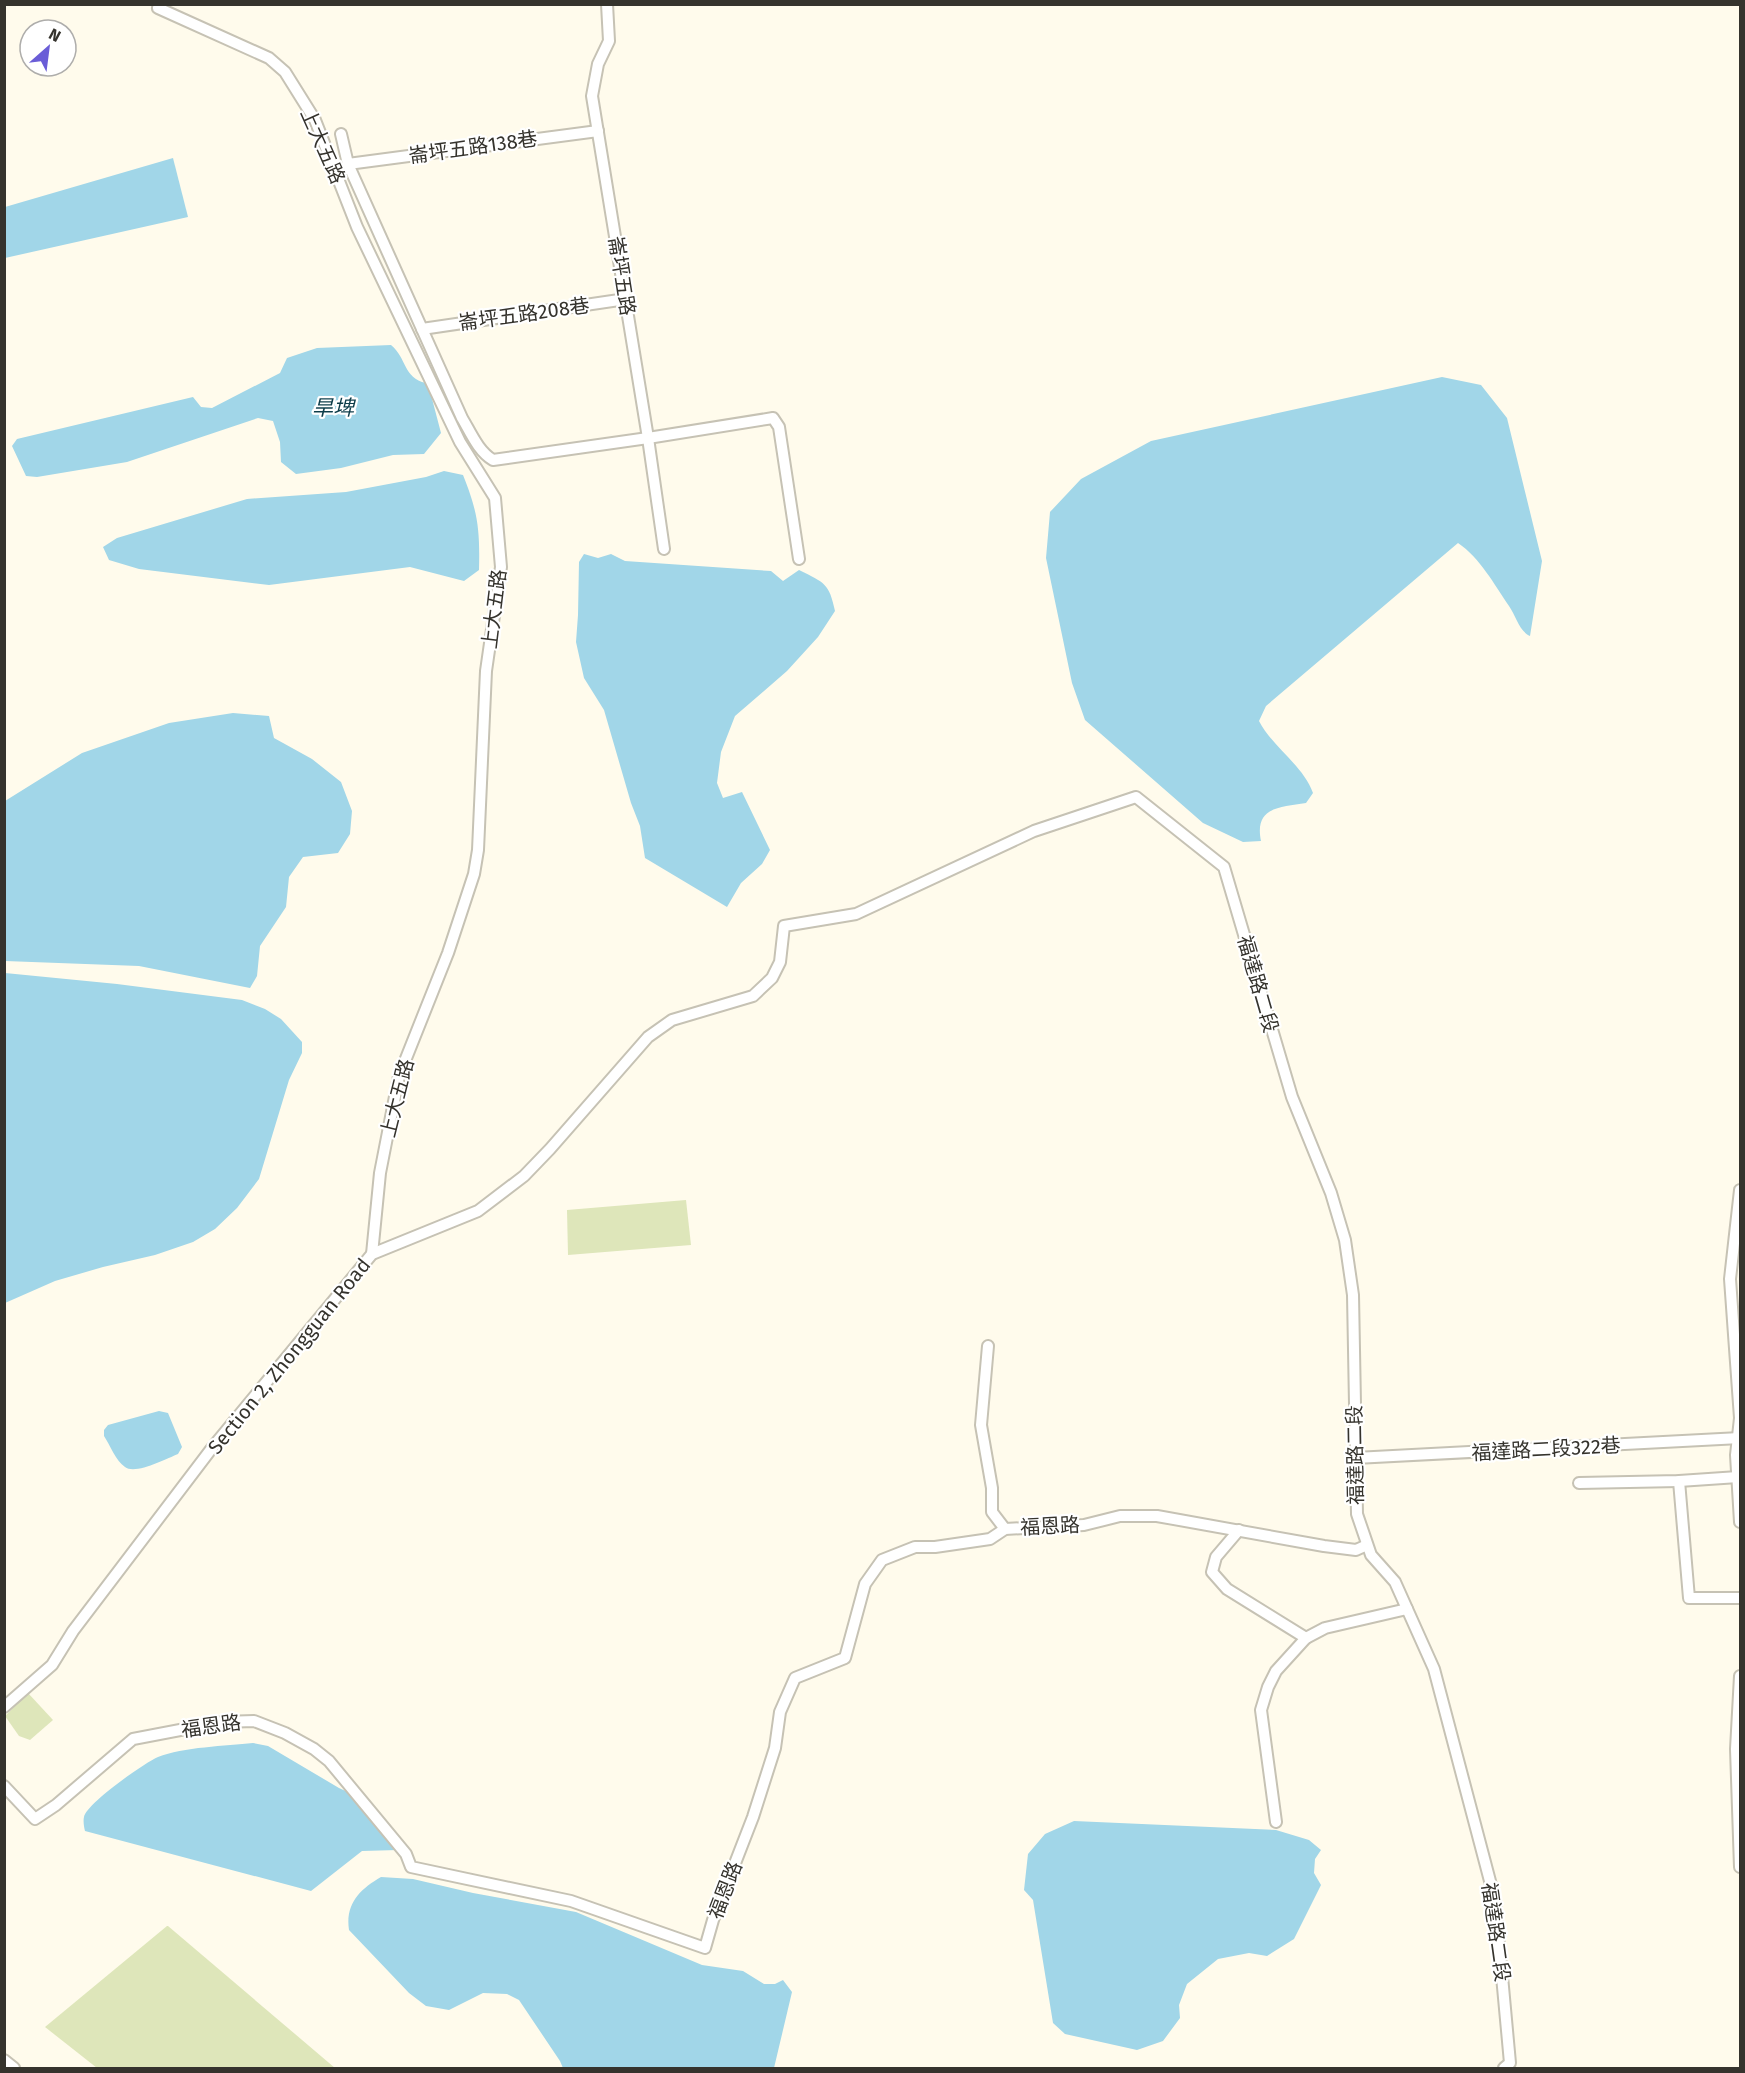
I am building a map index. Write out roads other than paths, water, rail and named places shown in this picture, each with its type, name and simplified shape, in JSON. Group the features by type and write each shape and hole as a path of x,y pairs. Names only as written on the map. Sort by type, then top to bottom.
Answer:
{"street":[{"name":"上大五路","path":"159,4 158,8 269,58 285,72 315,120 357,227 459,442 495,498 501,567 486,671 478,850 474,874 448,953 399,1076 380,1173 372,1254"},
{"name":"崙坪五路","path":"607,4 609,41 598,64 592,96 664,549"},
{"name":"崙坪五路138巷","path":"348,164 598,131"},
{"path":"341,134 348,164 462,418 480,448 493,460 773,418 779,427 799,559"},
{"name":"崙坪五路208巷","path":"422,329 626,299"},
{"path":"475,465 480,448"},
{"name":"Section 2, Zhongguan Road","path":"4,1707 52,1665 73,1631 212,1448 372,1254 478,1211 524,1176 648,1037 672,1020 753,996 772,978 780,962 784,926 856,914 1034,831 1136,797 1224,867"},
{"name":"福達路二段","path":"1224,867 1292,1097 1331,1193 1345,1240 1353,1295 1357,1514 1371,1555 1395,1582 1434,1669 1495,1900 1510,2063 1504,2068"},
{"path":"1740,1190 1730,1279 1740,1418 1736,1455 1740,1522"},
{"path":"988,1346 981,1425 992,1488 992,1512 1005,1529"},
{"name":"福達路二段322巷","path":"1355,1458 1739,1439"},
{"path":"1579,1483 1738,1477"},
{"path":"1678,1481 1689,1598 1740,1598"},
{"name":"福恩路","path":"4,1786 35,1819 56,1805 134,1739 222,1722 254,1721 285,1733 314,1749 329,1761 406,1854 411,1867 571,1902 705,1948 713,1920 753,1817 774,1748 780,1712 795,1678 845,1658 866,1584 882,1560 915,1547 990,1539 1005,1529 1084,1526 1120,1516 1156,1516 1356,1550 1367,1545"},
{"path":"1239,1530 1216,1557 1212,1572 1227,1589 1306,1638"},
{"path":"1276,1822 1261,1710 1276,1671 1306,1638 1325,1628 1407,1609"},
{"path":"1740,1676 1736,1749 1740,1867"},
{"path":"4,2060 14,2068"}],"water":[{"path":"173,158 188,217 5,258 5,207"},
{"name":"旱埤","path":"391,345 413,377 426,383 430,391 441,433 424,454 393,455 341,468 296,474 281,462 280,442 273,421 258,418 127,462 37,477 26,476 12,446 17,439 193,397 201,407 212,408 280,373 287,358 317,348"},
{"path":"1442,377 1481,385 1507,418 1542,561 1530,636 1520,627 1509,606 1480,564 1458,543 1266,706 1259,721 1308,783 1313,793 1306,803 1278,808 1265,815 1261,821 1261,841 1243,842 1203,823 1085,720 1072,683 1046,558 1050,512 1081,479 1151,441"},
{"path":"444,471 463,475 477,521 479,570 464,581 410,567 269,585 139,569 109,560 103,547 117,538 247,499 346,492 426,477"},
{"path":"584,554 598,558 611,554 625,561 771,571 783,581 799,570 820,581 828,589 835,611 818,637 787,671 735,716 721,752 717,783 723,798 742,792 770,850 762,864 741,883 727,907 645,858 640,826 604,710 584,678 576,642 579,562"},
{"path":"233,713 269,716 274,738 312,759 341,782 352,811 350,834 338,853 303,857 289,877 286,907 260,946 257,976 250,988 139,966 5,961 5,801 82,753 169,723"},
{"path":"5,973 242,1000 265,1009 281,1019 302,1042 302,1053 289,1080 259,1179 237,1208 215,1229 193,1242 155,1255 55,1281 5,1303"},
{"path":"159,1411 168,1413 182,1447 178,1454 143,1468 125,1467 113,1453 104,1436 104,1430 108,1425"},
{"path":"253,1743 268,1746 350,1793 398,1850 362,1851 311,1891 85,1831 84,1817 94,1803 129,1775 158,1757 192,1749"},
{"path":"1074,1821 1276,1830 1309,1840 1321,1850 1315,1859 1314,1873 1321,1885 1294,1939 1267,1956 1249,1953 1218,1959 1187,1984 1179,2005 1180,2018 1163,2041 1137,2050 1065,2034 1053,2023 1033,1900 1024,1890 1028,1854 1045,1834"},
{"path":"381,1877 413,1879 473,1893 576,1912 702,1965 743,1971 764,1984 775,1984 783,1980 792,1992 774,2068 563,2068 519,2000 507,1994 483,1993 449,2010 426,2006 409,1993 349,1930 349,1912 356,1898"}]}
